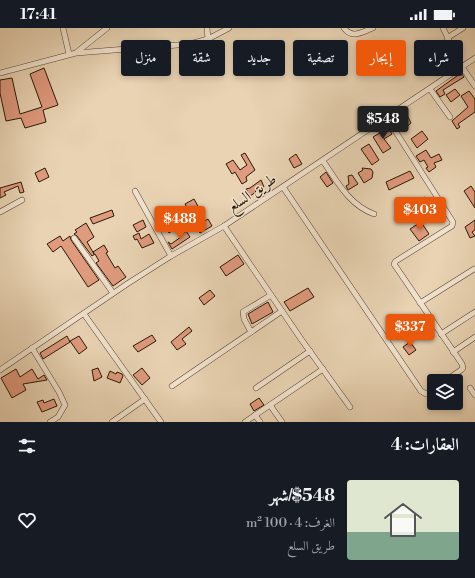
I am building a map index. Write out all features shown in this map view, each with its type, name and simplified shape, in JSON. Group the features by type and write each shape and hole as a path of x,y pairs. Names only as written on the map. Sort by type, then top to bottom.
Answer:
{"street":[{"path":"63,28 69,54"},
{"path":"76,53 107,28"},
{"path":"207,28 208,39"},
{"path":"0,73 69,54 176,47 208,39 229,28"},
{"path":"344,28 352,35 373,28"},
{"path":"443,28 447,38 463,28"},
{"name":"طريق السلع","path":"463,66 475,58"},
{"path":"463,68 475,86"},
{"name":"طريق السلع","path":"0,370 113,293 171,256 224,226 449,76"},
{"path":"430,89 450,117"},
{"path":"385,119 394,129 453,222 451,227 394,263 463,368 455,374"},
{"path":"323,160 346,195 366,212 374,214"},
{"path":"283,187 421,391 427,393"},
{"path":"135,191 171,256"},
{"path":"0,212 22,200"},
{"path":"224,226 282,311 350,406"},
{"path":"74,238 113,293"},
{"path":"420,303 474,269"},
{"path":"251,332 244,319 243,312 271,295"},
{"path":"172,386 282,311"},
{"path":"441,334 475,312"},
{"path":"84,314 161,422"},
{"path":"453,352 475,337"},
{"path":"32,348 59,392 65,405 58,417 50,422"},
{"path":"256,388 310,351"},
{"path":"245,422 323,369"},
{"path":"470,388 475,395"},
{"path":"112,422 145,399"},
{"path":"270,405 282,422"},
{"path":"255,415 260,422"}],"building":[{"path":"44,68 58,105 43,110 46,122 25,128 21,118 6,121 0,93 0,80 12,78 20,114 42,107 30,74"},
{"path":"457,76 464,77 443,90 445,94 440,97 436,91"},
{"path":"455,89 460,95 451,102 446,95"},
{"path":"469,91 475,99 475,112 458,124 460,127 457,129 452,121 468,107 461,96"},
{"path":"406,113 411,123 402,131 396,121"},
{"path":"388,128 392,134 384,139 391,148 383,153 373,137"},
{"path":"422,131 428,139 417,148 411,139"},
{"path":"369,144 379,160 372,165 361,149"},
{"path":"426,150 431,158 439,154 442,160 434,163 436,167 429,172 426,168 428,167 424,160 420,162 416,156"},
{"path":"245,153 255,170 246,177 247,181 242,184 235,172 232,174 226,164 233,160 240,170 247,165 241,155"},
{"path":"296,154 302,164 294,168 289,159"},
{"path":"45,168 49,177 39,182 35,173"},
{"path":"362,168 371,169 373,172 372,178 364,183 358,173 363,170"},
{"path":"410,171 414,178 389,190 386,182"},
{"path":"326,172 333,183 327,187 320,177"},
{"path":"352,175 358,184 348,190 346,186 349,184 348,176"},
{"path":"261,180 264,187 255,191 256,192 250,196 246,189 250,188"},
{"path":"21,182 24,192 20,193 18,186 4,192 6,195 0,198 0,188"},
{"path":"471,186 475,192 475,208 464,191"},
{"path":"425,197 429,203 419,208 414,203"},
{"path":"194,199 199,208 190,213 185,204"},
{"path":"112,210 114,216 93,224 90,218"},
{"path":"176,213 182,224 169,233 162,222"},
{"path":"195,216 199,224 208,219 212,226 200,233 191,218"},
{"path":"143,220 146,227 137,232 133,225"},
{"path":"475,220 475,230 472,232 475,236 470,238 465,227"},
{"path":"421,222 429,234 419,241 410,229"},
{"path":"86,223 94,237 87,242 94,254 93,252 104,245 108,252 106,253 115,268 118,266 126,277 113,286 96,263 99,261 95,254 92,256 74,234 77,232 75,230"},
{"path":"186,231 190,237 172,249 168,242 171,244 181,237 180,235"},
{"path":"139,233 141,239 149,234 154,243 142,248 137,239 135,240 133,236"},
{"path":"60,236 63,241 70,236 71,240 99,280 88,287 61,246 53,252 47,244"},
{"path":"238,255 244,264 226,276 220,267"},
{"path":"308,288 314,297 290,311 284,302"},
{"path":"210,290 215,296 204,305 199,298"},
{"path":"268,302 273,312 252,324 248,314"},
{"path":"189,327 192,331 182,339 186,344 177,350 171,342"},
{"path":"152,335 156,341 138,352 133,346"},
{"path":"67,336 70,342 43,359 40,353"},
{"path":"79,336 87,348 79,354 70,341"},
{"path":"410,342 416,350 409,355 403,347"},
{"path":"98,368 102,377 94,381 92,370"},
{"path":"142,368 150,378 142,385 133,375"},
{"path":"16,369 20,377 32,369 38,379 44,375 47,380 23,384 26,390 12,398 1,378"},
{"path":"110,371 116,374 117,372 122,374 123,376 120,383 107,378"},
{"path":"259,398 264,405 254,411 250,404"},
{"path":"54,399 57,406 42,412 37,402 43,400 44,403"}]}
